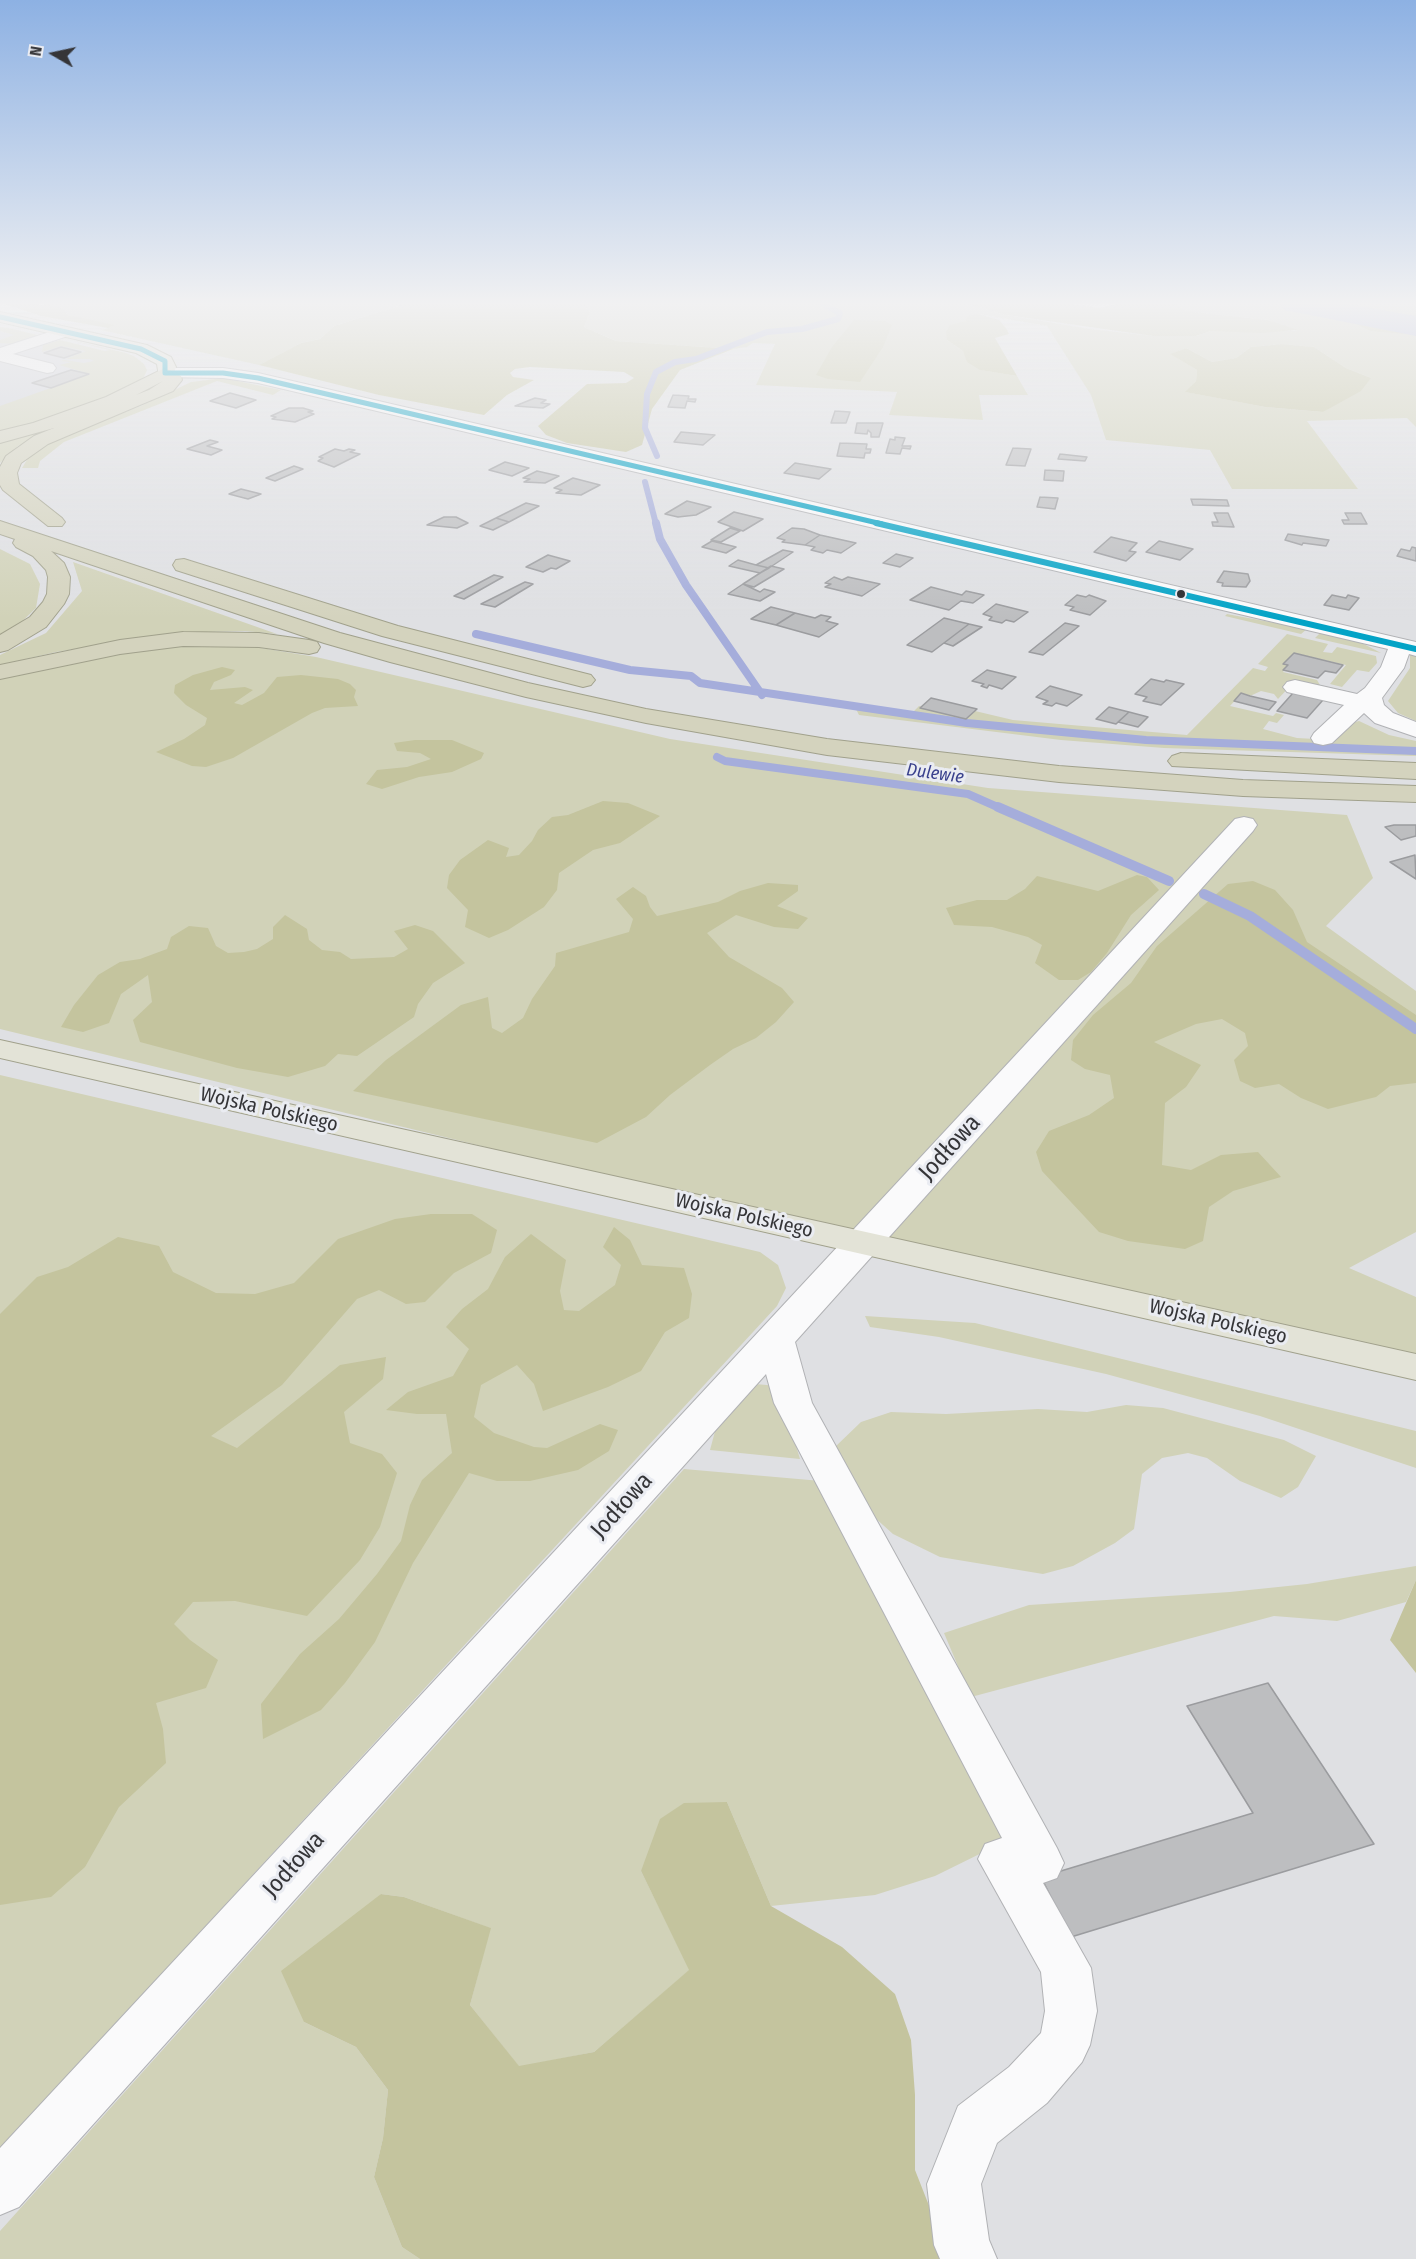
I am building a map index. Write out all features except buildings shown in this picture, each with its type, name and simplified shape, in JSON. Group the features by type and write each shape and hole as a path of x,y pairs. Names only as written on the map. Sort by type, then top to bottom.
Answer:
{"highway":[{"path":"0,437 40,427 91,408"},
{"path":"55,522 10,486 7,473 13,460 41,440 119,408"},
{"path":"0,504 77,530"},
{"path":"0,529 40,552 50,561 56,568 59,585 47,614 27,631 0,645"},
{"path":"0,529 332,638 474,678"},
{"path":"165,559 429,642 589,681 749,712 895,734 1045,750 1190,762 1416,771"},
{"path":"0,672 142,644 183,639 232,638 296,645 474,678 602,707 731,732 931,760 1129,781 1416,794"}],"main road":[{"name":"Wojska Polskiego","path":"0,1041 71,1064"},
{"name":"Wojska Polskiego","path":"0,1049 1416,1367"}],"street":[{"path":"388,408 1408,647 1392,668 1340,713"},
{"path":"1295,687 1340,713 1371,703 1377,713 1392,723 1416,730"},
{"name":"Jodłowa","path":"0,2188 1244,825"},
{"path":"775,1338 793,1403 1037,1857 1002,1859 1066,1968 1071,2011 1064,2045 1028,2085 977,2125 954,2184 962,2245 969,2259"}],"green space":[{"path":"0,408 77,408 52,418 0,433"},
{"path":"135,408 148,408 64,442 40,461 38,468 22,468 28,458 43,446"},
{"path":"449,408 492,408 484,415"},
{"path":"559,408 652,408 642,445 626,452 567,443 546,435 538,426"},
{"path":"891,408 981,408 983,420 889,415"},
{"path":"1095,408 1281,408 1323,412 1328,408 1416,408 1416,427 1407,418 1307,421 1358,489 1232,489 1210,450 1106,440"},
{"path":"1281,408 1329,408 1323,412"},
{"path":"65,422 70,424 18,446 0,463 0,441"},
{"path":"0,549 30,564 40,584 36,608 8,635 0,638"},
{"path":"73,562 277,634 245,631 170,633 56,652 0,665 0,655 46,633 82,591"},
{"path":"1227,614 1307,629 1301,634 1225,616"},
{"path":"1321,632 1360,642 1381,653 1315,638"},
{"path":"1287,634 1328,644 1323,652 1332,653 1337,647 1376,656 1377,663 1369,672 1357,670 1342,687 1330,684 1346,665 1294,653 1284,664 1288,665 1283,672 1317,680 1320,685 1351,692 1349,695 1295,681 1278,699 1274,694 1261,691 1250,696 1241,694 1230,706 1273,716 1276,713 1284,715 1277,723 1269,721 1263,729 1297,738 1333,740 1352,723 1359,721 1389,735 1416,741 1416,756 1164,748 1061,740 859,715 856,709 864,705 913,712 919,706 966,718 975,711 1013,720 1187,735 1253,668 1265,671 1268,667 1258,664"},
{"path":"191,644 255,647 316,657 670,739 988,788 1347,815 1373,878 1326,926 1416,991 1416,1232 1349,1268 1416,1297 1416,1364 852,1236 0,1029 0,678 132,651"},
{"path":"1410,655 1416,655 1416,721 1398,713 1388,701 1410,668"},
{"path":"222,667 235,670 231,675 214,682 210,690 245,687 253,690 234,703 242,705 264,693 277,677 301,675 338,679 350,684 356,690 354,697 358,706 325,708 312,713 233,758 206,767 192,766 156,752 184,739 205,725 207,718 186,705 174,693 175,685 193,675"},
{"path":"415,740 452,740 484,753 481,759 452,772 419,777 382,789 366,784 377,770 407,767 431,759 420,753 397,751 394,743"},
{"path":"603,801 628,803 660,816 620,843 593,850 559,873 557,890 544,907 508,930 489,938 465,927 468,910 447,888 449,875 460,860 488,840 509,848 506,857 519,855 532,841 538,830 552,817 568,815"},
{"path":"1137,875 1147,877 1159,890 1131,915 1107,953 1091,972 1078,980 1059,980 1035,963 1042,945 1028,937 992,927 954,925 946,908 977,900 1007,900 1025,889 1037,876 1098,891"},
{"path":"1253,881 1275,890 1293,910 1307,942 1416,1015 1416,1083 1390,1086 1376,1097 1328,1109 1301,1098 1279,1084 1255,1088 1240,1081 1234,1060 1248,1046 1245,1033 1222,1019 1196,1024 1154,1042 1201,1065 1186,1087 1165,1103 1162,1165 1191,1170 1221,1155 1258,1152 1281,1177 1233,1191 1209,1207 1203,1241 1185,1249 1128,1241 1099,1232 1042,1171 1036,1152 1049,1131 1089,1115 1114,1098 1110,1075 1085,1069 1071,1060 1073,1040 1093,1015 1131,983 1157,946 1228,884"},
{"path":"768,883 798,885 798,891 777,906 808,918 798,929 774,927 736,915 707,933 729,957 782,988 794,1002 776,1022 756,1038 733,1049 710,1065 670,1095 646,1117 597,1143 353,1091 386,1060 461,1005 488,997 492,1028 502,1033 523,1018 532,999 555,966 556,953 629,932 633,919 616,899 633,887 646,896 657,916 718,902 740,891"},
{"path":"285,915 307,929 309,940 322,950 340,952 351,959 394,957 408,949 394,931 415,925 433,931 465,963 433,983 418,1004 414,1017 357,1056 338,1054 325,1066 288,1077 237,1068 140,1042 133,1020 152,1002 148,975 121,994 109,1023 83,1032 61,1027 74,1005 98,975 120,962 140,959 167,949 171,937 189,926 208,928 216,946 228,953 244,952 257,949 273,939 273,927"},
{"path":"0,1075 760,1252 778,1265 786,1288 777,1306 0,2149"},
{"path":"431,1214 472,1214 497,1230 491,1253 454,1273 425,1302 406,1304 379,1290 357,1299 282,1385 211,1436 237,1448 340,1365 386,1357 383,1379 344,1412 350,1443 382,1454 397,1473 380,1527 360,1560 307,1616 235,1601 193,1602 174,1624 190,1640 218,1660 206,1688 156,1703 163,1729 166,1763 119,1807 85,1867 51,1897 0,1905 0,1314 37,1277 68,1267 118,1237 159,1246 173,1272 216,1293 255,1294 294,1283 338,1239 395,1219"},
{"path":"614,1227 630,1240 642,1265 684,1268 692,1294 689,1318 665,1332 641,1371 608,1387 543,1411 534,1384 517,1365 481,1385 474,1417 494,1433 534,1447 547,1448 600,1424 618,1430 609,1451 578,1470 530,1481 497,1481 469,1473 413,1563 375,1642 345,1683 321,1710 263,1739 261,1704 300,1654 339,1619 377,1574 401,1541 410,1505 422,1480 452,1453 446,1414 417,1414 386,1410 408,1392 453,1376 469,1349 446,1327 462,1309 488,1289 505,1257 531,1234 566,1260 560,1291 564,1310 579,1311 615,1285 621,1265 603,1247"},
{"path":"865,1316 975,1323 1416,1431 1416,1468 1260,1416 1106,1374 939,1337 870,1327"},
{"path":"755,1384 778,1386 800,1459 710,1450 717,1424"},
{"path":"1126,1405 1163,1408 1284,1440 1316,1456 1298,1487 1281,1498 1240,1481 1207,1458 1188,1453 1162,1458 1142,1474 1134,1529 1115,1543 1073,1566 1043,1574 940,1557 893,1534 863,1507 835,1447 861,1422 891,1412 946,1414 1038,1409 1087,1412"},
{"path":"684,1469 821,1481 1010,1839 935,1876 875,1895 771,1906 727,1802 641,1871 690,1970 594,2052 519,2067 470,2005 490,1928 404,1897 381,1894 304,2022 356,2047 388,2090 383,2138 374,2177 402,2247 420,2259 0,2259 0,2231"},
{"path":"1416,1566 1416,1580 1406,1602 1337,1621 1274,1616 971,1697 944,1633 1029,1605 1230,1592 1307,1584"},
{"path":"1416,1580 1416,1673 1390,1640"},
{"path":"727,1802 771,1906 842,1947 895,1994 911,2040 915,2095 915,2170 950,2259 420,2259 402,2247 374,2177 383,2138 388,2090 356,2047 304,2022 281,1971 381,1894 404,1897 491,1928 470,2005 519,2066 594,2052 689,1970 641,1871 660,1819 684,1803"}],"waterway":[{"name":"Dulewie","path":"646,408 645,428 657,456"},
{"name":"Dulewie","path":"645,482 656,524"},
{"name":"Dulewie","path":"656,523 660,539 686,585 760,692"},
{"path":"476,634 630,670 691,676 700,683 760,692"},
{"path":"760,692 967,723 1146,740 1416,751"},
{"name":"Dulewie","path":"717,757 725,761 968,794 1002,809"},
{"name":"Dulewie","path":"998,807 1169,881"},
{"name":"Dulewie","path":"1204,894 1250,916 1416,1029"}],"transit line":[{"path":"388,408 1416,649"}]}
